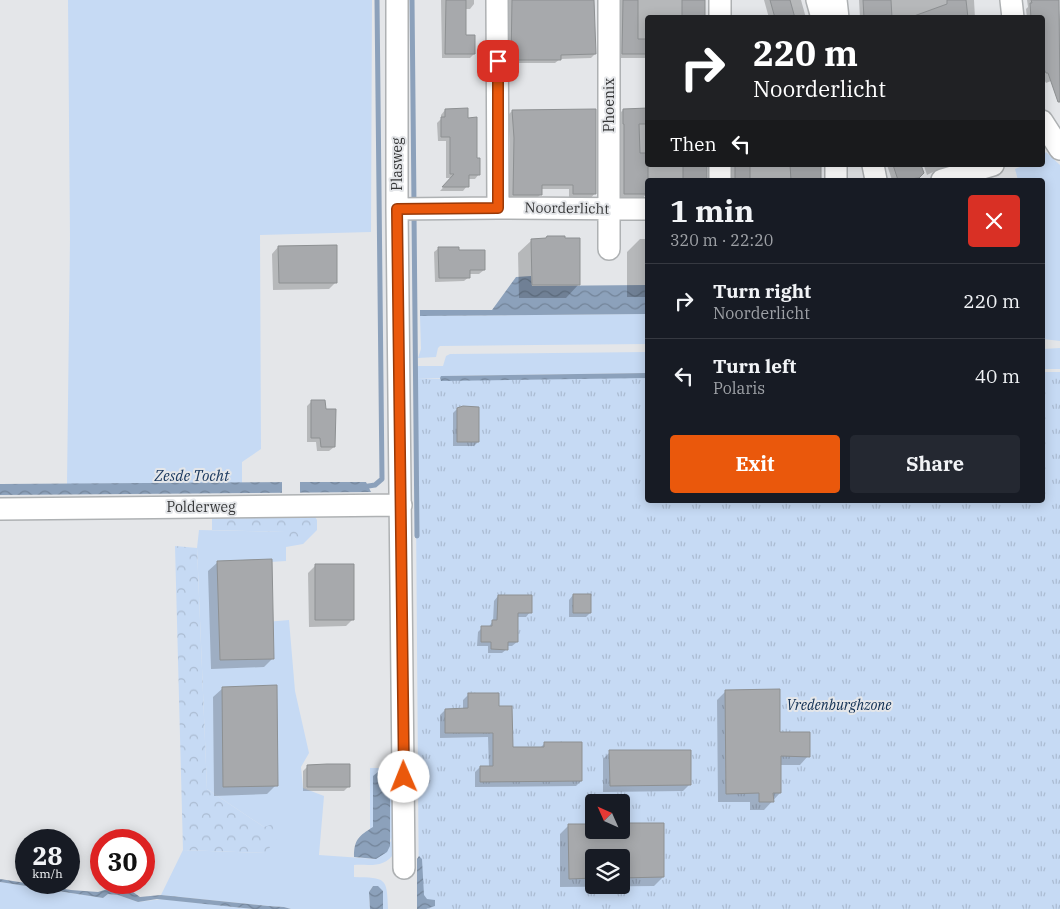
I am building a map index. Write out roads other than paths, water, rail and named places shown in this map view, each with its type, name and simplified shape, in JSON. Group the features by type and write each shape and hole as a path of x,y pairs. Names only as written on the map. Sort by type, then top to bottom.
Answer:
{"street":[{"name":"Plasweg","path":"397,0 397,209 404,868"},
{"path":"497,0 498,208"},
{"name":"Phoenix","path":"608,0 609,249"},
{"path":"720,0 720,15"},
{"path":"817,0 821,15"},
{"path":"836,0 838,15"},
{"path":"1011,0 1013,15"},
{"path":"949,178 986,167"},
{"name":"Noorderlicht","path":"397,209 645,209"},
{"name":"Polderweg","path":"0,509 401,505"}],"water":[{"path":"531,276 532,286 645,285 645,314 420,316 420,310 492,310 516,277"},
{"path":"645,373 645,378 441,381 441,376"},
{"path":"366,482 371,492 0,495 0,484"},
{"path":"378,772 386,773 390,779 390,846 387,852 376,859 354,857 356,842 373,827 373,776"},
{"path":"419,856 422,859 424,895 427,899 435,900 435,906 426,909 417,909 417,859"},
{"path":"0,879 15,881 15,884 0,882"},
{"path":"373,886 378,886 383,891 383,909 370,909 369,892"},
{"path":"80,891 90,891 90,894 108,894 103,898 77,894 80,894"},
{"path":"108,894 136,894 140,897 161,895 291,909 253,909 157,899 138,902 118,895"}],"waterway":[{"path":"362,487 375,485 382,479 377,0"},
{"path":"412,0 414,204"},
{"path":"414,213 417,536"}],"water label":[{"name":"Zesde Tocht","path":"192,476"}],"park label":[{"name":"Vredenburghzone","path":"839,705"}]}
